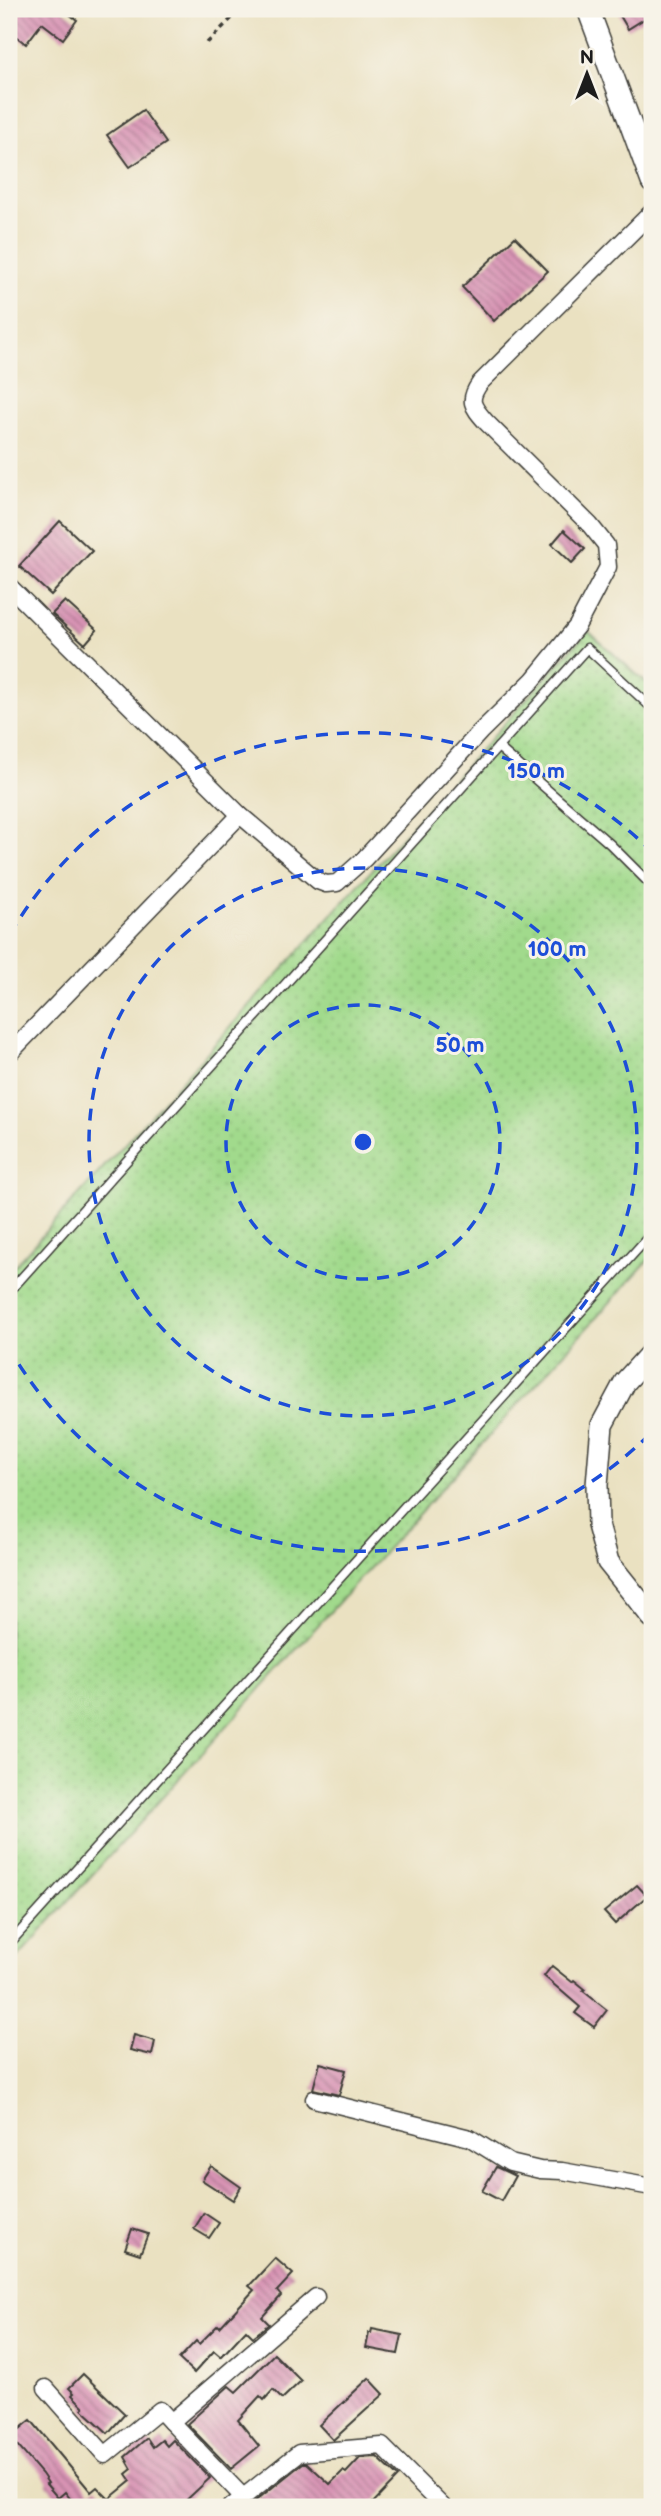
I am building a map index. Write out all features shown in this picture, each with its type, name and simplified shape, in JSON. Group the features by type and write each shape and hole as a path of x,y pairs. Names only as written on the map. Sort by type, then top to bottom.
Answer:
{"street":[{"path":"588,9 652,182"},
{"path":"9,586 240,815 318,881 326,884 337,883 364,859 480,732 533,680 577,626 608,567 606,545 590,525 486,422 474,407 473,399 481,383 652,212"},
{"path":"9,1054 240,815"},
{"path":"652,1352 625,1382 602,1426 597,1485 598,1525 608,1562 652,1616"},
{"path":"314,2099 470,2138 510,2162 540,2170 562,2171 652,2187"},
{"path":"171,2422 316,2297"},
{"path":"46,2388 105,2455 160,2410 237,2502 299,2453 382,2446 443,2507"}],"lane":[{"path":"9,1292 587,648 652,708"},
{"path":"498,747 610,844 652,886"},
{"path":"9,1944 652,1233"}],"path":[{"path":"207,43 241,9"}],"green space":[{"path":"588,631 652,688 652,1256 9,1967 9,1272"}],"building":[{"path":"9,9 62,9 77,20 63,39 42,23 26,44 9,31"},
{"path":"616,9 652,9 652,14 628,29"},
{"path":"143,110 166,143 130,167 107,135"},
{"path":"515,237 548,271 494,321 462,287"},
{"path":"60,521 92,551 51,595 19,566"},
{"path":"564,530 585,549 572,563 552,544"},
{"path":"65,601 97,630 85,644 52,614"},
{"path":"637,1885 647,1896 615,1924 604,1912"},
{"path":"552,1966 572,1982 574,1980 607,2010 594,2027 575,2013 580,2007 544,1976"},
{"path":"134,2035 155,2041 152,2055 130,2050"},
{"path":"320,2063 346,2070 339,2095 313,2089"},
{"path":"211,2166 241,2187 233,2200 202,2180"},
{"path":"496,2167 515,2176 501,2201 482,2191"},
{"path":"204,2213 219,2223 209,2238 194,2229"},
{"path":"132,2229 148,2234 140,2254 125,2249"},
{"path":"275,2258 293,2274 277,2291 281,2296 262,2317 269,2324 253,2337 246,2330 221,2357 214,2351 194,2373 179,2359 196,2341 199,2344 218,2325 220,2327 254,2290 249,2286"},
{"path":"372,2329 402,2335 398,2354 366,2348"},
{"path":"274,2354 301,2381 282,2399 273,2390 264,2400 260,2396 238,2420 259,2446 231,2469 187,2424 229,2386 236,2392"},
{"path":"83,2374 125,2414 108,2433 82,2409 84,2407 69,2388"},
{"path":"369,2378 384,2394 333,2440 319,2425"},
{"path":"31,2420 91,2492 97,2487 109,2499 131,2481 126,2474 132,2469 125,2457 147,2438 153,2447 162,2440 167,2446 173,2440 210,2478 179,2507 72,2507 75,2505 65,2492 58,2498 46,2484 48,2483 42,2474 10,2437"},
{"path":"377,2457 398,2477 369,2507 248,2507 303,2463 307,2463 330,2484 343,2471 346,2473 360,2458"}]}
